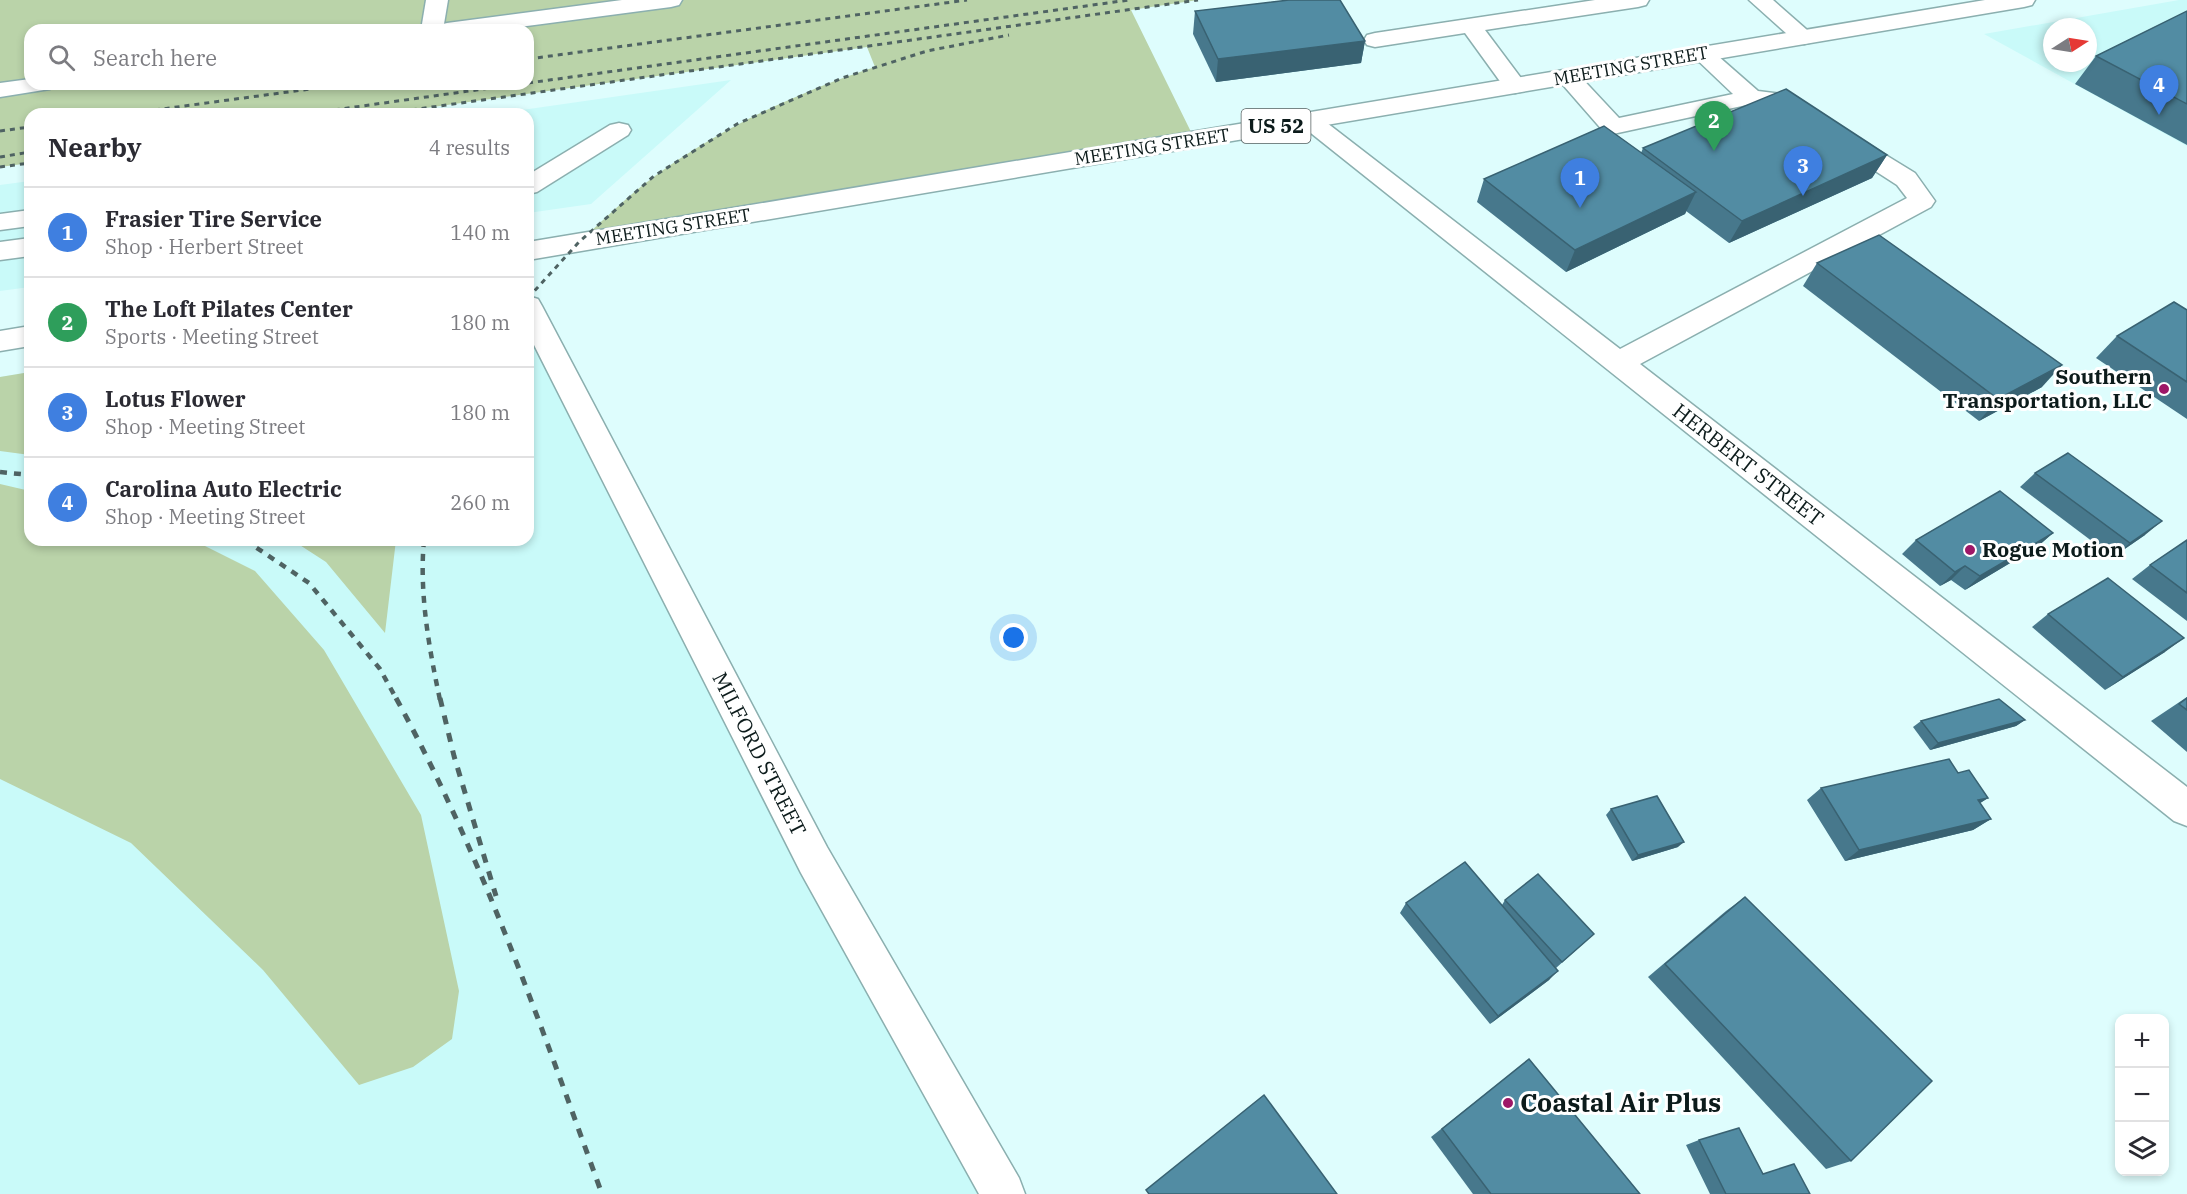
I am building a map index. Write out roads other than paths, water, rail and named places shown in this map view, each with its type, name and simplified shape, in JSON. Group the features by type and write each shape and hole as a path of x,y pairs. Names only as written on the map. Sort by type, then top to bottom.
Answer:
{"main road":[{"path":"433,24 437,0"},
{"path":"492,24 671,0"},
{"path":"1375,40 1638,0"},
{"path":"1760,0 1804,37"},
{"name":"MEETING STREET","path":"534,250 2025,0"},
{"path":"1470,25 1515,86"},
{"path":"1702,54 1751,97"},
{"path":"1568,77 1613,127 1751,97 1781,100 1906,179 1922,201 1618,363"},
{"path":"0,90 24,87"},
{"name":"HERBERT STREET","path":"1310,121 2187,809"},
{"path":"534,182 619,130"},
{"path":"0,222 24,219"},
{"path":"0,251 24,248"},
{"name":"MILFORD STREET","path":"534,318 813,860 1004,1194"},
{"path":"0,341 24,337"}],"railway":[{"path":"534,58 967,0"},
{"path":"534,82 1129,0"},
{"path":"425,108 1198,0"},
{"path":"534,291 579,242 654,176 737,124 842,78 927,51 1009,35"},
{"path":"169,108 303,90"},
{"path":"348,108 476,90"},
{"path":"0,131 24,128"},
{"path":"0,157 24,153"},
{"path":"0,167 24,164"},
{"path":"0,472 24,474"},
{"path":"254,546 309,583 380,669 397,700"},
{"path":"424,546 424,600 440,700"},
{"path":"396,698 427,757 483,880 533,1005 602,1194"},
{"path":"440,698 454,756 496,896"}],"place":[{"name":"Carolina Auto Electric","path":"2159,115"},
{"name":"The Loft Pilates Center","path":"1714,151"},
{"name":"Lotus Flower","path":"1803,196"},
{"name":"Frasier Tire Service","path":"1580,208"},
{"name":"Southern Transportation, LLC","path":"2164,389"},
{"name":"Rogue Motion","path":"1970,550"},
{"name":"Coastal Air Plus","path":"1508,1103"}]}
